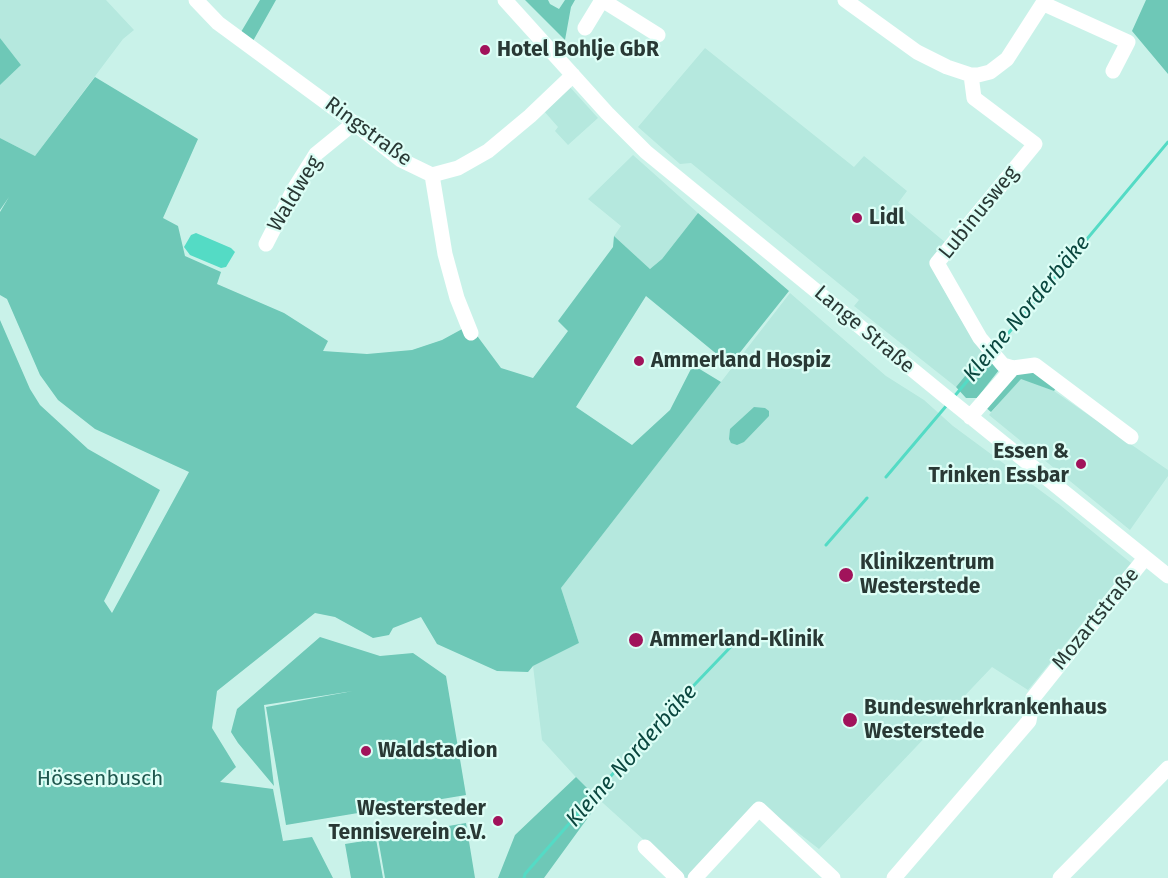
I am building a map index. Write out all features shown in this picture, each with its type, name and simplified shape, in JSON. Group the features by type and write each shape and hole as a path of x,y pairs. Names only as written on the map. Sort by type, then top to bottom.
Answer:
{"street":[{"name":"Ringstraße","path":"196,0 218,23 401,160 432,175 458,168 488,151 530,116 571,74"},
{"name":"Lange Straße","path":"506,0 571,74 646,152 1168,576"},
{"path":"585,28 602,0 658,35"},
{"path":"844,0 916,52 947,68 971,75 990,72 1007,59 1044,2 1128,42 1113,71"},
{"name":"Lubinusweg","path":"971,75 974,98 1040,149 937,263 984,343 1006,364"},
{"name":"Waldweg","path":"266,244 294,189 316,154 354,123"},
{"path":"432,175 445,254 471,333"},
{"path":"967,414 1006,364 1035,365 1131,437"},
{"name":"Mozartstraße","path":"894,878 1029,721 1033,698 1145,558"},
{"path":"1060,878 1168,768"},
{"path":"695,878 759,809 833,878"},
{"path":"645,847 676,878"}],"shaded area":[{"path":"0,0 106,0 134,30 123,39 35,156 0,138 0,85 21,65 0,38"},
{"path":"705,48 854,167 864,156 907,191 898,203 946,243 931,265 955,310 983,354 956,387 854,306 859,300 691,163 680,164 638,127"},
{"path":"569,86 598,118 568,145 555,131 558,127 543,110"},
{"path":"633,155 698,213 662,259 650,269 614,236 621,226 588,199"},
{"path":"196,233 231,248 235,252 226,267 221,268 190,255 184,247 191,235"},
{"name":"Klinikzentrum Westerstede","path":"790,293 886,376 924,400 953,426 1060,505 1131,563 1028,690 992,667 819,849 757,801 686,878 583,785 542,740 533,666 579,643 561,588"},
{"path":"1021,378 1054,391 1168,470 1168,476 1130,530 989,415"}],"green space":[{"path":"260,0 276,0 253,41 241,32"},
{"path":"525,0 548,0 550,4 559,9 565,0 575,0 571,7 565,40"},
{"path":"1146,0 1168,0 1168,74 1132,31"},
{"path":"0,38 21,65 0,85"},
{"name":"Hössenbusch","path":"95,77 198,139 163,218 178,226 185,256 221,272 217,284 284,313 328,341 323,351 367,354 412,350 442,340 464,328 478,337 501,368 533,378 568,331 558,321 613,247 614,236 650,269 662,259 698,213 789,291 730,365 646,296 576,407 632,445 670,410 693,365 721,382 561,588 579,643 533,666 528,672 497,671 437,644 421,617 393,628 389,635 373,638 335,617 315,613 217,691 212,728 236,767 220,782 273,789 283,841 312,837 333,878 0,878 0,320 30,389 40,405 88,449 160,490 104,601 112,613 189,472 95,429 58,400 40,375 7,299 0,295 0,212 9,197 0,210 0,138 35,156"},
{"path":"983,354 999,370 977,398 966,398 956,387"},
{"path":"1034,370 1056,388 1054,391 1021,379 991,412 984,406 1015,372"},
{"path":"754,407 765,408 769,411 769,416 744,442 737,445 731,443 730,429"},
{"name":"Waldstadion","path":"320,637 380,656 413,653 446,676 466,795 286,825 266,707 353,691 264,705 274,786 231,732 237,709"},
{"path":"576,777 600,801 544,878 498,878 515,835"},
{"path":"466,823 475,878 385,878 378,838"},
{"path":"376,839 383,878 351,878 345,844"}],"waterway":[{"name":"Kleine Norderbäke","path":"996,348 1168,142"},
{"name":"Kleine Norderbäke","path":"953,398 989,355"},
{"name":"Kleine Norderbäke","path":"886,477 947,405"},
{"name":"Kleine Norderbäke","path":"826,545 867,498"},
{"name":"Kleine Norderbäke","path":"524,878 525,874 653,728 742,635"}],"place":[{"name":"Hotel Bohlje GbR","path":"485,50"},
{"name":"Lidl","path":"857,218"},
{"name":"Ammerland Hospiz","path":"639,361"},
{"name":"Essen & Trinken Essbar","path":"1081,464"},
{"name":"Klinikzentrum Westerstede","path":"846,575"},
{"name":"Ammerland-Klinik","path":"636,640"},
{"name":"Bundeswehrkrankenhaus Westerstede","path":"850,720"},
{"name":"Waldstadion","path":"366,751"},
{"name":"Westersteder Tennisverein e.V.","path":"498,821"}]}
